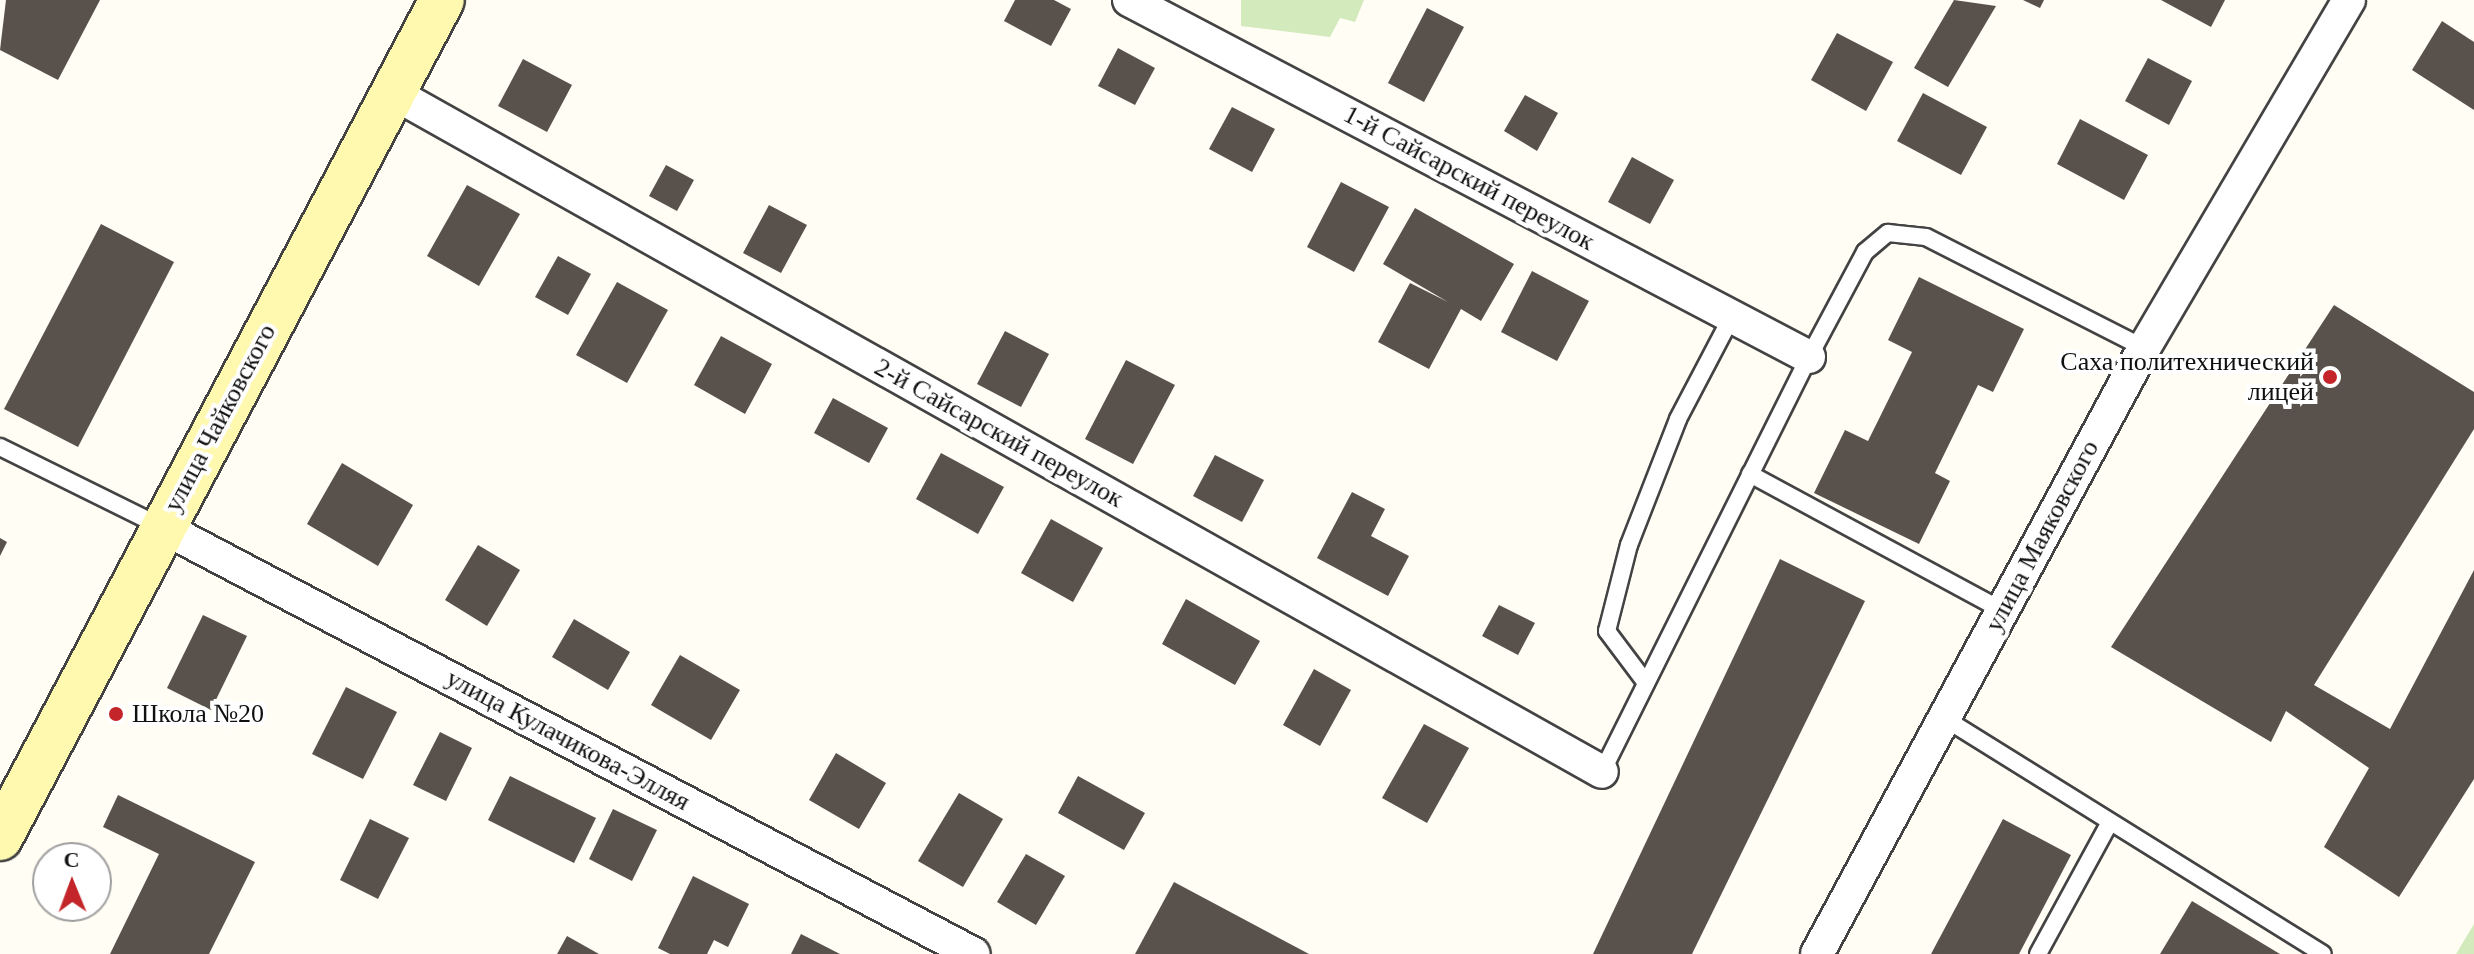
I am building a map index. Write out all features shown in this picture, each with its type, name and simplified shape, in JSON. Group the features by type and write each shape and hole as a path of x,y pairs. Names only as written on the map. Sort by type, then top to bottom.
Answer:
{"main road":[{"name":"улица Чайковского","path":"0,838 442,0"}],"street":[{"name":"1-й Сайсарский переулок","path":"1129,0 1809,357"},
{"name":"улица Маяковского","path":"1817,954 2144,348 2349,0"},
{"name":"2-й Сайсарский переулок","path":"395,94 1602,772"},
{"name":"улица Кулачикова-Элляя","path":"162,527 974,954"}],"lane":[{"path":"1602,772 1809,357 1865,252 1888,233 1926,237 2144,348"},
{"path":"1646,683 1607,631 1629,545 1678,419 1732,316"},
{"path":"0,447 162,527"},
{"path":"1750,474 2002,610"},
{"path":"1944,718 2109,824 2323,954"},
{"path":"2038,954 2109,824"}],"green space":[{"path":"1241,0 1364,0 1355,22 1340,18 1330,37 1241,26"},
{"path":"2474,924 2474,954 2456,954"}],"building":[{"path":"6,0 100,0 58,80 0,50"},
{"path":"1015,0 1054,0 1071,9 1051,46 1004,21"},
{"path":"1954,0 1996,6 1948,87 1914,68"},
{"path":"2023,0 2044,0 2040,8"},
{"path":"2161,0 2225,0 2211,27"},
{"path":"1427,8 1464,27 1424,102 1388,83"},
{"path":"2442,21 2474,42 2474,110 2412,70"},
{"path":"1837,33 1893,62 1866,111 1811,80"},
{"path":"1118,48 1155,68 1135,105 1098,86"},
{"path":"2148,58 2192,81 2169,125 2125,101"},
{"path":"523,59 572,85 547,132 498,106"},
{"path":"1923,93 1987,127 1961,175 1897,141"},
{"path":"1525,95 1558,113 1537,151 1504,131"},
{"path":"1232,107 1275,129 1252,172 1209,149"},
{"path":"2080,119 2148,155 2124,200 2057,164"},
{"path":"1632,157 1674,180 1650,224 1608,202"},
{"path":"666,165 694,180 677,211 649,196"},
{"path":"1341,182 1389,207 1354,272 1307,247"},
{"path":"467,185 520,214 479,286 427,256"},
{"path":"769,205 807,225 781,273 743,253"},
{"path":"1415,208 1514,264 1481,321 1461,309 1429,369 1378,342 1410,283 1448,302 1383,264"},
{"path":"101,224 174,262 78,447 4,409"},
{"path":"558,256 591,274 568,315 535,297"},
{"path":"1532,271 1589,301 1557,361 1501,332"},
{"path":"1919,277 2024,329 1993,392 1978,385 1935,473 1950,481 1919,544 1814,493 1845,430 1868,441 1912,352 1888,340"},
{"path":"617,282 668,310 627,383 576,355"},
{"path":"2334,305 2474,392 2474,429 2314,685 2390,729 2474,570 2474,779 2399,897 2324,847 2369,768 2286,711 2271,742 2111,647"},
{"path":"1005,331 1049,354 1021,407 977,384"},
{"path":"721,336 772,364 745,414 694,385"},
{"path":"1126,360 1175,385 1133,464 1085,439"},
{"path":"833,398 888,428 869,463 814,433"},
{"path":"941,453 1004,487 978,534 916,499"},
{"path":"1215,455 1264,480 1242,522 1193,496"},
{"path":"342,463 413,505 378,566 307,524"},
{"path":"1352,492 1385,509 1371,536 1409,556 1388,596 1317,558"},
{"path":"1051,519 1103,548 1073,602 1021,573"},
{"path":"0,538 7,542 0,556"},
{"path":"478,545 520,570 487,626 445,600"},
{"path":"1780,559 1865,601 1692,954 1593,954"},
{"path":"1186,599 1260,641 1235,685 1162,644"},
{"path":"1499,605 1535,623 1518,655 1482,636"},
{"path":"203,615 247,636 211,710 167,688"},
{"path":"574,619 630,652 608,690 552,657"},
{"path":"680,655 740,690 711,740 651,705"},
{"path":"1314,669 1351,690 1320,746 1283,725"},
{"path":"346,687 397,712 363,779 312,754"},
{"path":"1424,724 1469,748 1427,823 1382,798"},
{"path":"440,732 472,748 446,801 413,785"},
{"path":"836,753 886,783 859,829 809,800"},
{"path":"510,776 596,818 574,863 488,820"},
{"path":"1078,776 1145,813 1124,850 1058,813"},
{"path":"959,793 1003,819 963,887 918,861"},
{"path":"118,795 255,862 209,954 110,954 159,854 103,827"},
{"path":"613,809 657,830 632,881 589,859"},
{"path":"370,819 409,838 378,899 340,880"},
{"path":"2003,819 2071,855 2019,954 1931,954"},
{"path":"1026,854 1065,876 1036,925 997,902"},
{"path":"693,876 749,904 728,947 714,940 707,954 670,954 658,948"},
{"path":"1174,882 1309,954 1135,954"},
{"path":"2192,901 2280,954 2160,954"},
{"path":"801,934 840,954 791,954"},
{"path":"567,936 599,954 557,954"}],"place":[{"name":"Саха политехнический лицей","path":"2330,377"},
{"name":"Школа №20","path":"116,714"}]}
